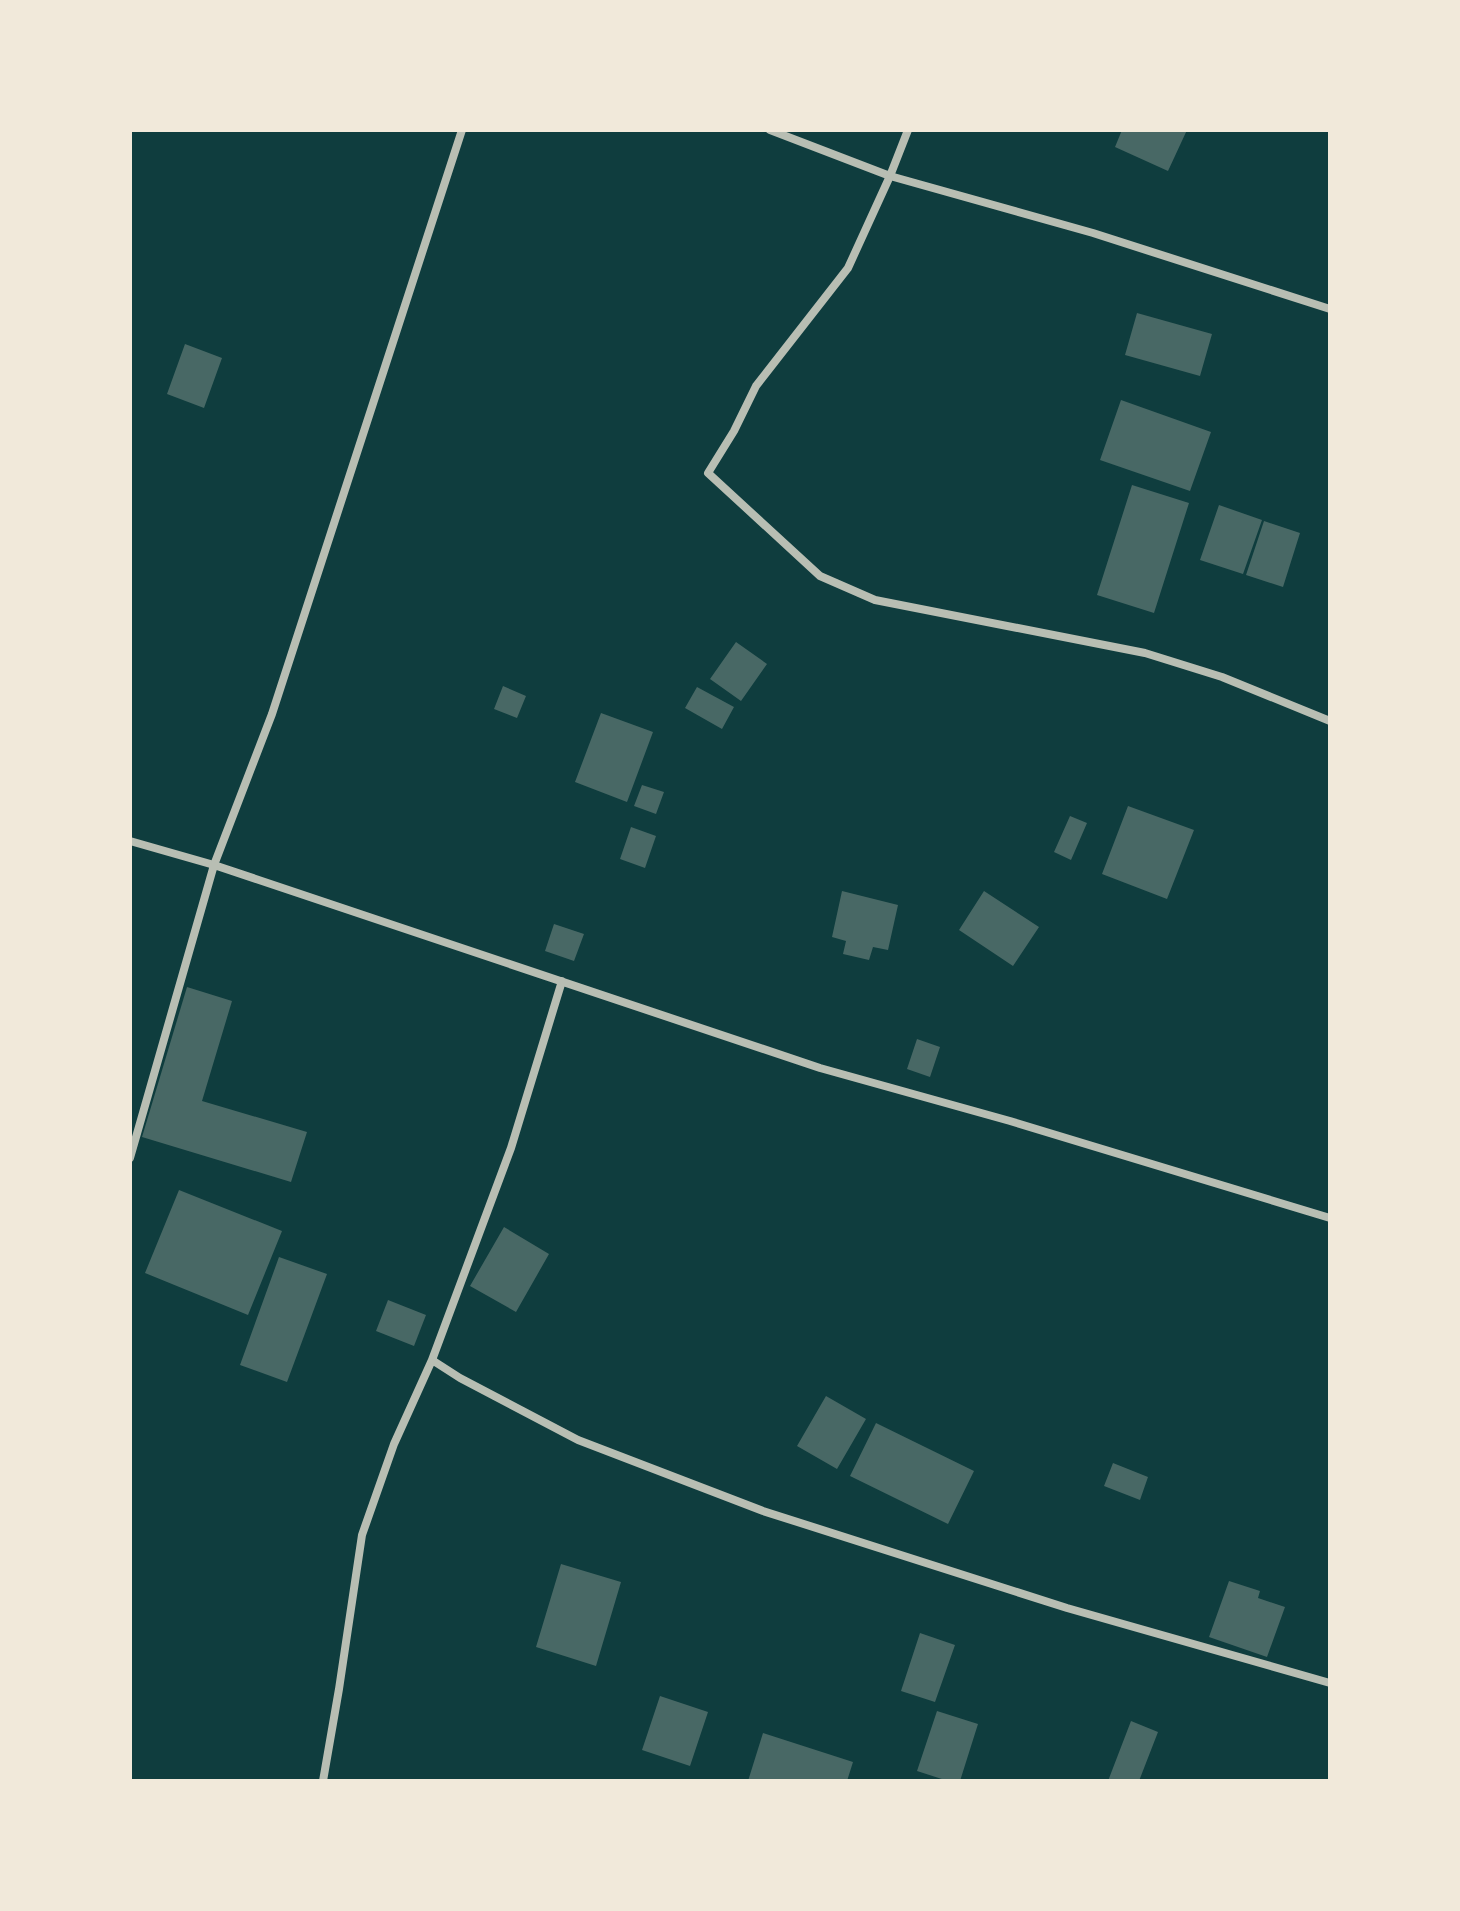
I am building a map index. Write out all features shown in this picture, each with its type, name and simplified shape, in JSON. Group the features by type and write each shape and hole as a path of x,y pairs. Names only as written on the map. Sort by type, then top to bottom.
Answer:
{"street":[{"path":"130,1158 214,865 272,714 462,130"},
{"path":"770,130 890,176 1093,233 1330,309"},
{"path":"908,130 848,268 756,386 734,431 708,473 820,576 875,600 1145,653 1222,677 1330,721"},
{"path":"130,841 214,865 820,1068 1010,1121 1330,1218"},
{"path":"323,1781 362,1535 394,1444 432,1360 511,1148 562,981"},
{"path":"432,1360 578,1440 763,1511 1067,1608 1330,1683"}],"building":[{"path":"1122,130 1187,130 1168,171 1115,147"},
{"path":"1137,313 1212,334 1200,376 1125,355"},
{"path":"185,344 222,358 204,408 167,394"},
{"path":"1121,400 1211,432 1190,491 1100,460"},
{"path":"1132,485 1189,503 1154,613 1097,595"},
{"path":"1219,505 1262,520 1243,574 1200,560"},
{"path":"1264,521 1300,533 1283,587 1246,575"},
{"path":"736,642 767,664 741,701 710,679"},
{"path":"503,686 526,696 517,718 494,709"},
{"path":"697,687 734,707 722,729 685,708"},
{"path":"601,713 653,732 627,802 575,782"},
{"path":"642,785 664,792 656,814 634,806"},
{"path":"1128,806 1194,830 1167,899 1102,874"},
{"path":"1070,816 1087,823 1071,860 1054,852"},
{"path":"631,827 656,836 645,868 620,859"},
{"path":"842,891 898,905 888,950 873,947 869,960 843,954 846,941 832,937"},
{"path":"984,891 1039,927 1013,966 959,930"},
{"path":"554,924 584,934 574,961 545,951"},
{"path":"187,987 232,1001 202,1101 307,1132 291,1182 142,1137"},
{"path":"917,1039 940,1047 930,1077 907,1069"},
{"path":"179,1190 282,1231 248,1315 145,1273"},
{"path":"504,1227 549,1254 516,1312 470,1286"},
{"path":"279,1257 327,1274 287,1382 240,1365"},
{"path":"388,1300 426,1315 414,1346 376,1331"},
{"path":"826,1396 866,1419 837,1469 797,1446"},
{"path":"876,1423 974,1471 948,1524 850,1476"},
{"path":"1113,1463 1148,1477 1140,1500 1104,1486"},
{"path":"561,1564 621,1582 596,1666 536,1647"},
{"path":"1229,1581 1260,1591 1258,1598 1285,1607 1267,1657 1209,1637"},
{"path":"920,1633 955,1645 935,1702 901,1691"},
{"path":"660,1696 708,1712 690,1766 642,1750"},
{"path":"937,1711 978,1724 960,1781 948,1781 917,1771"},
{"path":"1131,1721 1158,1732 1139,1781 1108,1781"},
{"path":"763,1733 853,1762 847,1781 748,1781"}]}
